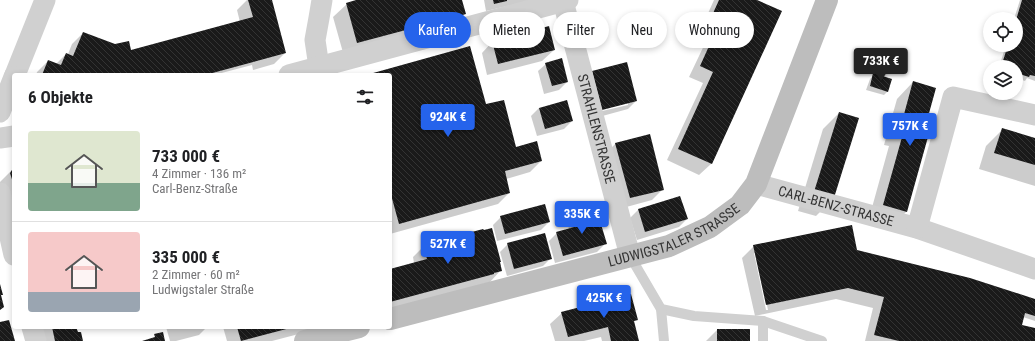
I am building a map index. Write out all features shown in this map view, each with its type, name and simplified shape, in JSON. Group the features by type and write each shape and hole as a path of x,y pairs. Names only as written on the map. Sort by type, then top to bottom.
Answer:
{"main road":[{"name":"LUDWIGSTALER STRASSE","path":"392,318 669,246 710,227 740,205 756,184 827,0"},
{"path":"305,341 353,333"}],"street":[{"path":"15,73 45,0"},
{"path":"318,67 315,40 322,0"},
{"path":"296,73 566,1"},
{"name":"STRAHLENSTRASSE","path":"566,1 630,256"},
{"path":"0,112 12,81"},
{"path":"917,228 953,97 1035,115"},
{"path":"0,138 12,136"},
{"name":"CARL-BENZ-STRASSE","path":"756,184 917,228 1035,269"},
{"path":"0,193 12,246"},
{"path":"33,329 36,341"}],"lane":[{"path":"630,256 661,309 664,341"},
{"path":"661,309 694,316 763,321 822,341"},
{"path":"763,321 763,341"}],"building":[{"path":"248,0 272,0 286,53 212,73 43,73 48,60 61,65 66,53 73,56 83,32 115,44 129,41 131,50 253,17"},
{"path":"356,0 462,0 465,12 404,12 404,30 357,43 346,3"},
{"path":"493,0 507,0 507,1 494,4"},
{"path":"719,0 757,0 782,11 712,164 678,149 713,72 700,66 708,48 754,48 754,12 714,12"},
{"path":"1022,0 1035,0 1035,76 1030,75 1029,77 1023,75 1023,60 1003,60 1006,52 1023,52 1023,12 1018,12"},
{"path":"549,26 553,48 555,50 498,64 494,48 545,48 545,27"},
{"path":"463,48 471,48 486,104 504,100 516,147 537,141 542,161 505,171 510,193 399,224 392,198 392,73 373,73"},
{"path":"562,58 568,82 552,86 545,63"},
{"path":"627,62 637,101 602,110 592,71"},
{"path":"873,73 892,79 888,92 870,86"},
{"path":"913,81 936,88 923,135 928,137 907,212 883,205 904,130 900,129"},
{"path":"567,100 573,121 545,129 539,108"},
{"path":"839,112 859,118 833,201 813,195"},
{"path":"1002,128 1035,138 1035,165 994,153"},
{"path":"650,134 664,190 630,198 615,143"},
{"path":"680,196 688,219 645,232 638,209"},
{"path":"545,204 550,222 505,234 500,216"},
{"path":"593,210 596,222 600,221 607,244 563,256 556,232 578,226 575,215"},
{"path":"852,225 857,250 970,278 1035,299 1035,316 1025,313 1022,325 1035,328 1035,341 899,341 874,335 884,297 848,288 766,305 753,245"},
{"path":"492,228 502,271 392,301 392,268 427,259 423,245 483,229"},
{"path":"545,233 552,259 514,269 507,243"},
{"path":"0,284 4,307 0,310"},
{"path":"631,294 638,320 634,321 639,341 611,341 608,327 568,337 561,312"},
{"path":"9,320 15,341 0,341 0,322"},
{"path":"52,329 77,329 78,332 81,332 83,341 55,341"},
{"path":"238,329 286,329 241,341"},
{"path":"717,329 750,329 750,341 717,341"},
{"path":"163,332 165,341 142,341 155,337 154,334"}]}
